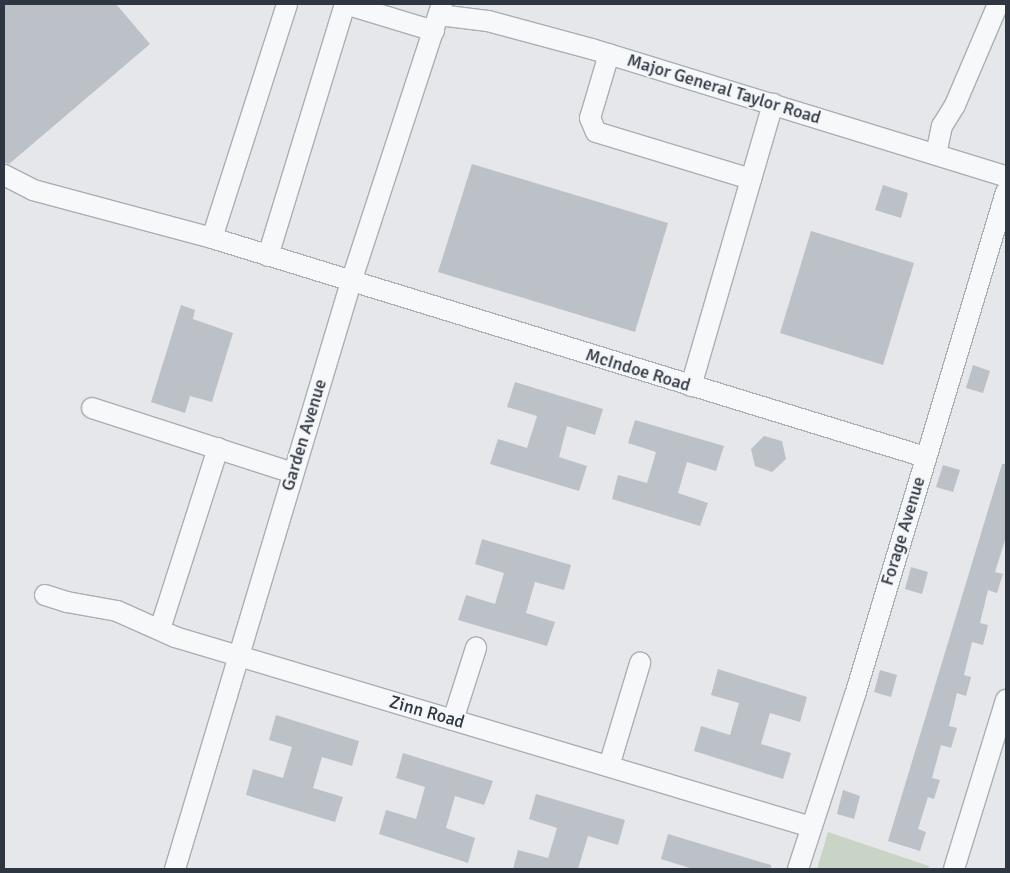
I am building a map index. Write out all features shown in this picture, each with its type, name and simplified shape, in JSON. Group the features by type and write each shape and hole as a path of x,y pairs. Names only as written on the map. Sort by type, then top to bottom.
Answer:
{"street":[{"path":"212,238 287,4"},
{"path":"268,256 345,4"},
{"name":"Major General Taylor Road","path":"345,4 488,21 609,54 1006,176"},
{"path":"936,154 942,126 955,106 998,4"},
{"name":"Garden Avenue","path":"175,869 237,656 351,282 438,16"},
{"path":"609,54 590,118 596,132 752,179"},
{"path":"691,386 773,104"},
{"name":"McIndoe Road","path":"4,175 33,190 212,238 925,457"},
{"name":"Forage Avenue","path":"798,869 1006,192"},
{"path":"92,408 293,472"},
{"path":"160,629 218,448"},
{"name":"Zinn Road","path":"45,595 67,602 117,611 160,629 237,656 811,827"},
{"path":"453,720 476,648"},
{"path":"610,766 640,663"},
{"path":"954,869 1006,700"}],"green space":[{"path":"828,832 929,866 928,869 817,869"}],"building":[{"path":"4,4 116,4 150,44 9,164 4,163"},
{"path":"472,164 668,223 635,332 438,272"},
{"path":"883,185 908,193 901,218 875,210"},
{"path":"811,231 914,263 883,365 780,333"},
{"path":"181,305 195,310 193,319 233,333 212,402 190,396 185,413 151,402"},
{"path":"973,365 990,371 983,393 966,388"},
{"path":"515,382 603,409 595,435 567,426 559,457 587,466 579,491 490,464 498,439 527,448 537,416 507,407"},
{"path":"635,420 724,446 716,471 687,462 678,493 708,503 700,526 612,499 618,475 647,483 656,452 628,443"},
{"path":"764,436 782,441 786,459 772,472 755,466 751,449"},
{"path":"1002,464 1006,464 1006,537 995,572 1003,574 997,593 988,590 980,623 988,625 983,645 972,642 964,675 971,677 966,696 957,693 949,726 957,728 951,748 941,745 932,778 940,780 934,799 928,797 918,829 926,832 920,851 888,841"},
{"path":"943,465 960,470 953,492 936,487"},
{"path":"482,539 571,565 564,590 535,582 526,613 555,622 547,646 458,620 466,595 495,604 504,573 475,564"},
{"path":"911,567 928,572 922,594 905,589"},
{"path":"718,669 807,697 800,722 770,713 761,744 791,753 783,779 694,751 701,726 730,735 739,703 711,695"},
{"path":"880,670 897,675 891,697 874,692"},
{"path":"276,715 359,741 352,766 322,757 313,788 343,797 335,822 246,795 253,769 283,778 292,747 269,740"},
{"path":"403,753 493,781 484,805 455,796 446,828 475,838 468,863 379,834 386,810 416,819 425,787 396,778"},
{"path":"843,790 860,796 854,819 837,814"},
{"path":"536,794 625,820 618,845 588,836 578,869 513,869 518,850 548,858 557,828 529,819"},
{"path":"668,834 771,865 771,869 693,869 661,859"}]}
